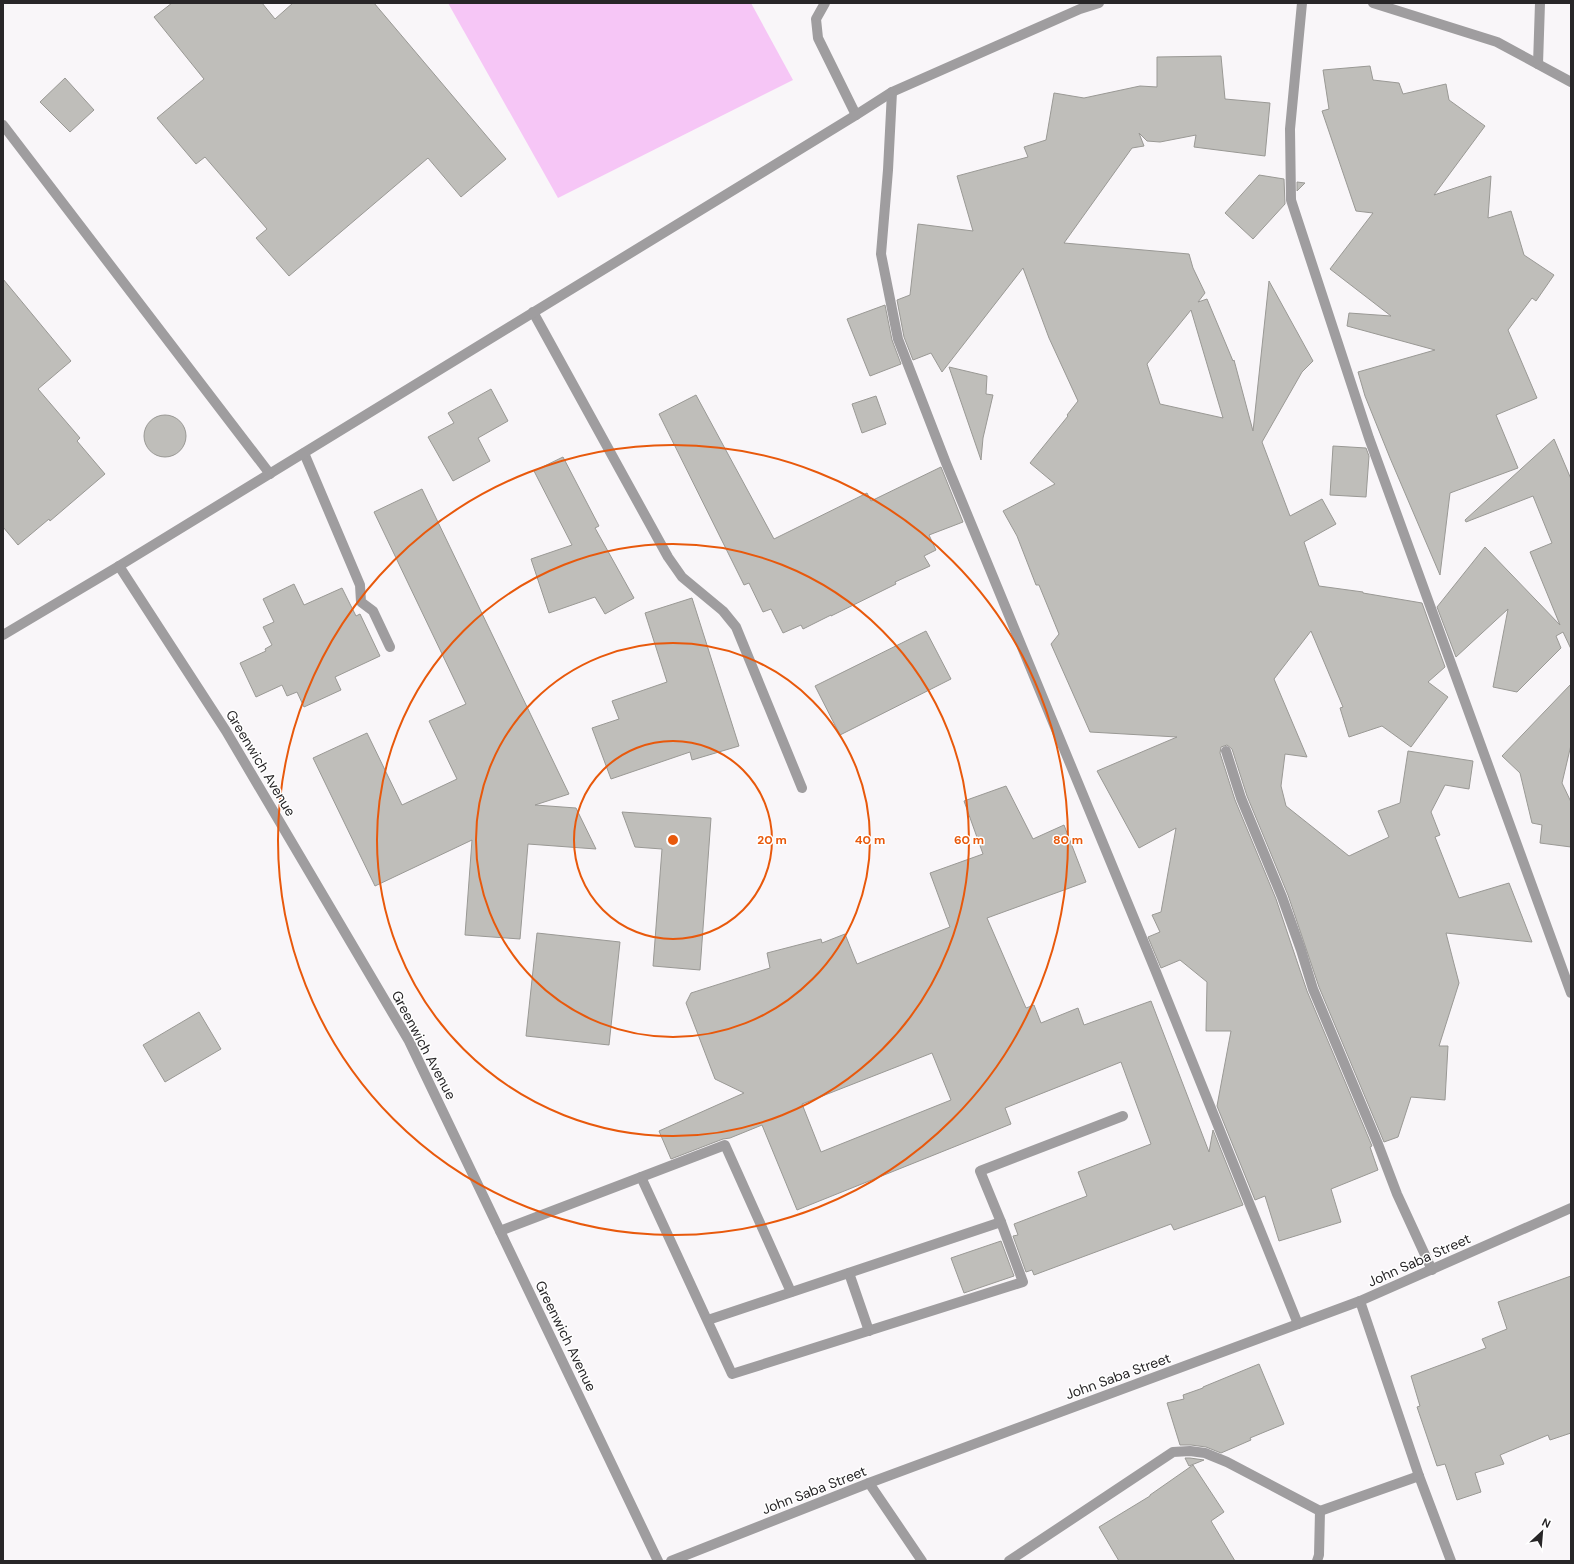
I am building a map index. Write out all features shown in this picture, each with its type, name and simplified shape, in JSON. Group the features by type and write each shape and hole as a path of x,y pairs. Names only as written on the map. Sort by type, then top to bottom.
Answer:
{"street":[{"path":"825,3 816,19 818,38 856,115"},
{"path":"3,635 270,474 892,92 1074,12 1099,3"},
{"path":"1302,3 1290,129 1291,200 1369,438 1571,993"},
{"path":"1373,3 1497,42 1571,82"},
{"path":"1538,64 1540,3"},
{"path":"892,92 888,170 881,254 898,339 946,463 1154,967 1298,1324"},
{"path":"3,125 270,474"},
{"path":"533,312 668,557 682,577 724,611 736,627 802,788"},
{"path":"304,453 360,585 361,602 373,611 390,648"},
{"name":"Greenwich Avenue","path":"119,566 226,731 409,1041 658,1561"},
{"path":"1226,751 1241,798 1282,896 1313,989 1378,1144 1397,1194 1432,1270"},
{"path":"641,1177 732,1374 1023,1282 980,1171 1123,1116"},
{"path":"500,1232 726,1145 791,1292"},
{"name":"John Saba Street","path":"671,1561 869,1483 1360,1301 1571,1208"},
{"path":"708,1320 1001,1222"},
{"path":"849,1273 869,1331"},
{"path":"1360,1301 1419,1476 1451,1561"},
{"path":"1009,1561 1173,1452 1190,1451 1205,1453 1320,1512 1419,1476"},
{"path":"869,1483 922,1561"},
{"path":"1317,1561 1319,1555 1320,1512"}],"shaded area":[{"path":"448,3 751,3 793,80 558,198"}],"building":[{"path":"172,3 262,3 275,19 293,3 374,3 506,159 461,197 428,158 289,276 256,238 267,229 205,157 196,164 157,118 204,79 154,17"},
{"path":"1221,56 1225,99 1270,103 1265,156 1194,147 1196,135 1160,142 1147,141 1139,133 1144,146 1132,148 1064,243 1189,254 1193,268 1205,293 1198,302 1207,299 1233,361 1234,360 1253,431 1269,281 1313,361 1302,372 1262,442 1290,516 1322,499 1336,524 1304,542 1319,586 1363,592 1422,603 1445,667 1428,682 1448,697 1411,747 1382,726 1349,737 1340,708 1343,707 1311,631 1274,679 1307,757 1285,754 1281,786 1286,806 1349,856 1389,837 1378,811 1400,803 1408,751 1473,761 1469,789 1445,785 1431,812 1440,835 1435,837 1459,898 1509,883 1532,942 1446,933 1459,983 1439,1046 1448,1046 1445,1100 1411,1097 1398,1137 1384,1142 1319,987 1288,895 1247,796 1232,749 1227,745 1221,747 1220,753 1235,800 1276,899 1307,991 1372,1146 1370,1147 1378,1170 1331,1189 1341,1222 1279,1241 1265,1196 1255,1200 1217,1106 1231,1031 1206,1031 1207,982 1180,960 1161,968 1148,937 1160,932 1152,915 1161,912 1176,828 1139,848 1097,771 1177,737 1090,732 1051,644 1059,634 1039,585 1036,585 1017,536 1003,511 1055,484 1030,463 1068,416 1067,415 1078,401 1049,338 1023,268 942,372 931,353 913,360 904,337 897,300 910,295 918,224 973,231 957,176 1028,157 1024,147 1046,140 1054,93 1084,98 1140,86 1157,87 1157,57","holes":["1191,310 1223,418 1160,404 1147,364"]},
{"path":"1370,66 1373,80 1399,83 1403,94 1446,84 1449,100 1485,126 1434,195 1491,176 1488,218 1511,211 1524,255 1554,275 1536,301 1532,298 1508,330 1537,398 1496,415 1518,468 1450,493 1440,575 1390,458 1365,396 1358,372 1435,350 1347,326 1349,313 1391,316 1330,269 1373,213 1356,211 1322,111 1329,109 1323,70"},
{"path":"65,78 94,110 70,132 40,102"},
{"path":"1259,175 1284,179 1285,204 1253,239 1225,213"},
{"path":"1297,182 1305,183 1297,191"},
{"path":"3,279 71,361 38,389 80,438 77,441 105,474 50,521 49,519 18,545 3,527"},
{"path":"885,305 892,340 901,364 870,376 847,319"},
{"path":"949,367 987,376 986,394 993,395 983,438 981,460"},
{"path":"491,389 508,421 478,438 490,461 453,481 428,437 454,423 448,413"},
{"path":"696,395 774,539 867,493 871,501 941,467 963,522 929,535 936,550 924,556 930,566 895,582 896,584 803,629 801,625 783,633 771,609 763,612 749,583 744,585 659,414"},
{"path":"876,396 886,424 862,433 852,404"},
{"path":"161,415 169,415 177,418 183,424 186,436 183,448 177,454 169,457 161,457 153,454 147,448 144,440 144,432 147,424 153,418"},
{"path":"1554,439 1571,479 1571,649 1563,632 1556,636 1561,648 1517,692 1493,687 1508,609 1456,657 1437,607 1485,547 1560,625 1530,552 1552,543 1533,496 1466,522 1465,520"},
{"path":"1333,446 1366,448 1369,456 1366,497 1330,495"},
{"path":"563,457 599,526 595,528 634,598 605,614 595,597 549,613 531,559 572,545 534,471"},
{"path":"422,489 569,794 535,805 576,808 596,849 528,844 520,939 465,935 472,840 375,886 313,758 367,733 402,805 457,779 429,721 466,704 374,512"},
{"path":"294,584 304,605 342,588 356,616 360,614 380,656 335,677 341,690 304,707 297,692 287,696 282,685 256,697 240,663 266,651 265,649 272,645 263,627 274,622 263,599"},
{"path":"692,598 739,746 692,760 690,752 611,779 592,728 619,719 612,701 667,682 645,613"},
{"path":"926,631 951,679 840,735 815,686"},
{"path":"1571,684 1571,745 1562,783 1571,802 1571,847 1540,843 1542,825 1532,823 1520,773 1502,756"},
{"path":"1006,786 1033,839 1064,825 1086,882 987,918 1026,1008 1034,1005 1041,1023 1078,1008 1084,1025 1151,1001 1209,1152 1213,1130 1243,1205 1174,1230 1171,1224 1034,1275 1032,1270 1026,1272 1013,1236 1018,1235 1014,1224 1087,1196 1078,1172 1151,1144 1121,1062 1005,1108 1011,1124 797,1210 762,1125 671,1159 659,1131 744,1093 715,1079 686,1003 691,993 770,968 767,953 821,939 822,943 845,934 857,964 950,927 930,873 983,854 964,801","holes":["932,1053 951,1100 821,1152 802,1104"]},
{"path":"622,812 711,818 700,970 653,966 662,849 635,847"},
{"path":"537,933 620,942 609,1045 526,1036"},
{"path":"199,1012 221,1049 165,1082 143,1045"},
{"path":"1001,1241 1014,1276 964,1293 951,1258"},
{"path":"1571,1276 1571,1433 1550,1440 1548,1435 1500,1455 1504,1464 1475,1473 1481,1492 1457,1500 1445,1464 1437,1466 1417,1407 1420,1406 1411,1376 1486,1348 1482,1339 1507,1329 1498,1302"},
{"path":"1259,1364 1284,1424 1250,1438 1251,1440 1221,1453 1206,1447 1180,1445 1167,1403 1184,1399 1183,1395"},
{"path":"1185,1458 1190,1458 1204,1460 1189,1466"},
{"path":"1193,1465 1224,1512 1211,1521 1235,1561 1119,1561 1099,1527 1150,1496"}]}
